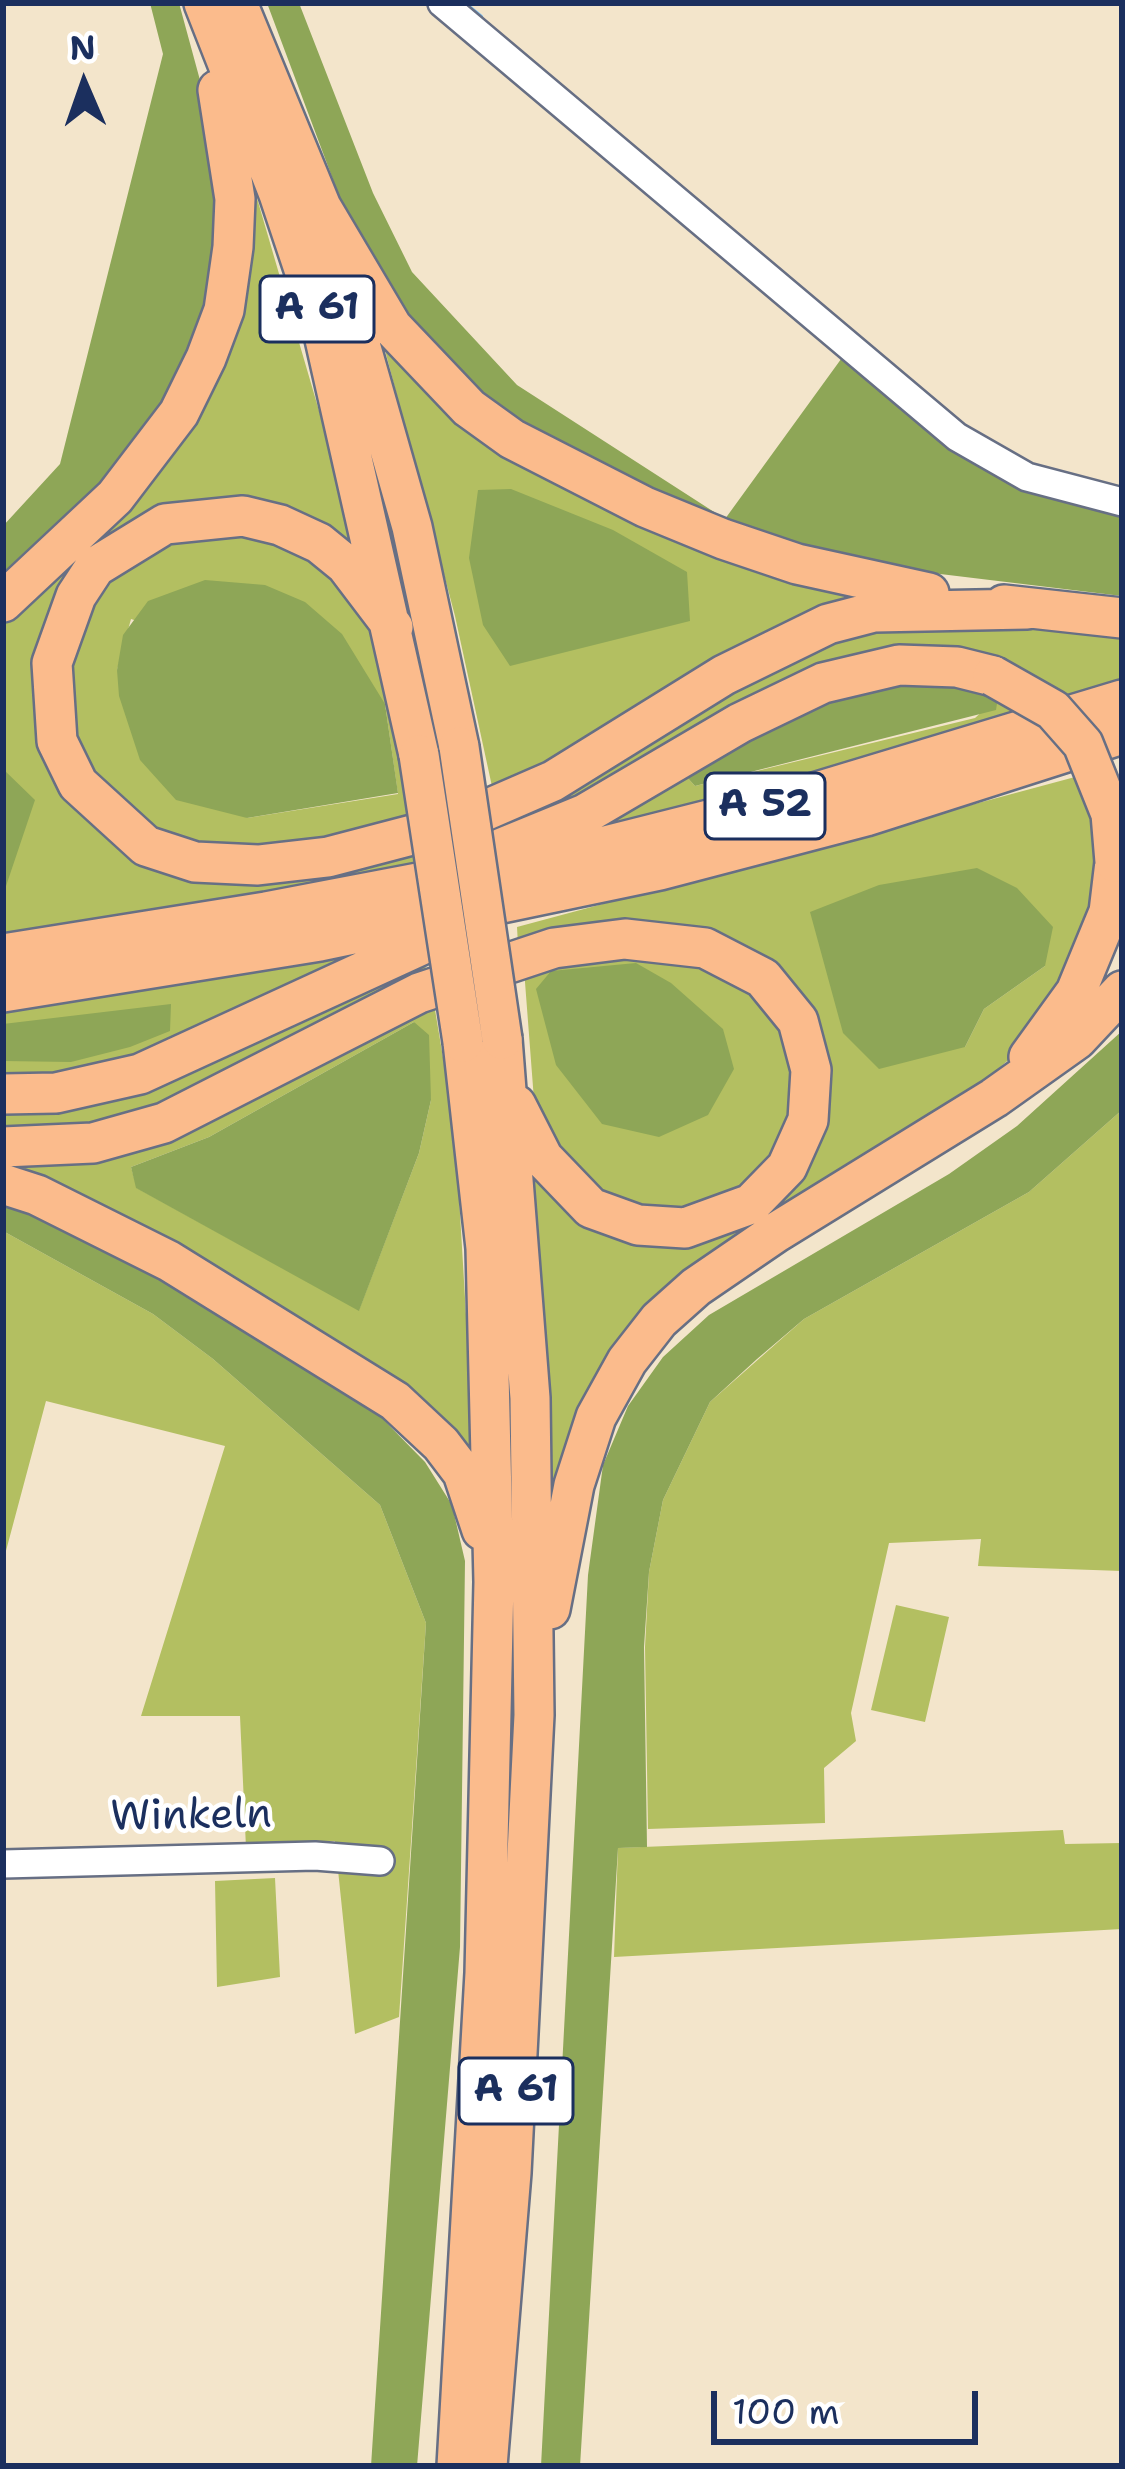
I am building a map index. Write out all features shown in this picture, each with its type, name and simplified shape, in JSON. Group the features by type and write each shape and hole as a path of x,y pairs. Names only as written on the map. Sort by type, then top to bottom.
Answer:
{"highway":[{"path":"8,597 115,497 149,455 179,413 224,310 235,199 229,136 193,3"},
{"name":"A 61","path":"204,3 279,194 320,317 482,1041 508,1089 530,1398 535,1715 513,2150 487,2466"},
{"name":"A 61","path":"237,3 321,208 412,526 459,747 482,1041 494,1582 485,1973 457,2466"},
{"path":"321,208 392,326 456,395 512,439 645,507 797,564 878,585 1028,609 1122,618"},
{"path":"393,627 346,565 320,543 280,525 243,516 165,524 95,567 76,596 52,663 57,741 78,784 146,846 194,862 258,866 328,857 454,824 554,781 724,675 828,624 894,610 1028,609"},
{"path":"402,885 586,814 740,723 823,683 899,665 957,667 993,676 1053,710 1083,744 1112,814 1115,862 1109,912 1076,992 994,1098"},
{"name":"A 52","path":"3,954 586,851 804,796 1122,700"},
{"name":"A 52","path":"3,992 320,941 545,895 866,817 1122,734"},
{"path":"3,1094 56,1093 140,1075 190,1055 368,965 545,895"},
{"path":"3,1147 93,1143 164,1123 419,994 554,948 626,939 706,948 763,978 798,1021 811,1070 808,1120 787,1167 752,1204 686,1228 638,1225 591,1208 543,1158 508,1089"},
{"path":"535,1715 574,1485 596,1417 627,1361 659,1319 696,1287 994,1098 1077,1039 1122,991"},
{"path":"3,1184 37,1195 169,1261 395,1401 464,1473 494,1582"}],"street":[{"path":"442,3 958,437 1027,477 1122,502"},
{"name":"Winkeln","path":"3,1864 314,1856 380,1861"}],"green space":[{"path":"150,3 179,3 213,128 221,223 202,331 173,399 128,464 3,582 3,526 60,464 163,54"},
{"path":"267,3 299,3 373,193 412,272 517,385 725,519 844,355 973,456 1122,509 1122,596 899,569 779,539 652,493 530,428 465,384 394,296 341,201"},
{"path":"240,159 254,188 371,589 300,527 109,546 44,713 153,856 411,847 415,869 3,938 3,614"},
{"path":"376,316 442,394 892,596 493,791 455,616"},
{"path":"511,489 613,530 687,572 690,621 510,666 483,625 469,558 478,490"},
{"path":"174,533 270,536 323,563 353,598 376,637 390,689 411,822 255,853 161,840 110,806 67,735 65,654 105,579","holes":["131,619 385,704 398,794 247,818 117,670"]},
{"path":"205,580 265,585 305,602 342,634 385,704 398,793 247,818 176,800 140,760 119,696 117,670 123,635 148,601"},
{"path":"879,621 1122,630 1122,680 1062,699 1023,674 557,813 499,836 496,813 699,698"},
{"path":"950,675 998,697 996,710 695,786 685,775 823,696"},
{"path":"998,697 1022,714 580,835 686,776 695,786 975,718"},
{"path":"3,769 35,800 3,895"},
{"path":"1075,777 1089,805 1094,906 1077,964 1020,1050 970,1093 690,1266 645,1308 549,1518 532,1159 548,1182 698,1229 809,1129 764,971 518,945 517,927","holes":["879,885 1045,966 984,1009 965,1047"]},
{"path":"977,868 1017,888 1053,927 1045,966 984,1009 965,1047 879,1069 843,1033 810,912 879,885"},
{"path":"626,945 734,972 782,1023 798,1062 787,1144 746,1188 694,1214 618,1206 557,1158 534,1100 524,969"},
{"path":"375,952 157,1058 3,1082 3,1010"},
{"path":"424,956 427,977 171,1110 3,1141 3,1106"},
{"path":"636,963 671,983 723,1029 734,1069 708,1115 659,1137 602,1124 556,1065 536,989 551,971"},
{"path":"433,998 455,1129 476,1484 459,1455 3,1175 15,1160 51,1158","holes":["414,1022 431,1100 419,1153 359,1310 137,1188 131,1167 209,1137"]},
{"path":"171,1004 170,1031 130,1047 71,1062 3,1061 3,1024"},
{"path":"414,1022 429,1035 431,1100 419,1153 359,1311 136,1188 131,1167 209,1137"},
{"path":"1122,1031 1122,1110 1029,1192 804,1319 710,1402 663,1500 649,1572 644,1647 647,1847 618,1848 580,2466 541,2466 588,1575 603,1465 628,1406 663,1357 709,1315 949,1174 1017,1126"},
{"path":"1122,1110 1122,1571 978,1566 981,1539 889,1543 851,1713 856,1741 824,1768 825,1823 648,1829 645,1647 649,1572 663,1500 710,1402 804,1319 1029,1192"},
{"path":"3,1202 44,1216 213,1307 372,1408 425,1462 452,1505 465,1561 460,1947 417,2466 371,2466 426,1623 380,1505 213,1359 153,1314 3,1231"},
{"path":"3,1231 153,1314 213,1359 380,1505 426,1623 399,2017 355,2034 335,1841 246,1848 240,1716 141,1716 225,1446 46,1401 3,1562"},
{"path":"896,1605 949,1617 925,1722 871,1710"},
{"path":"1063,1830 1065,1844 1122,1843 1122,1929 614,1957 618,1848"},
{"path":"275,1878 280,1977 217,1987 215,1881"}],"waterway":[{"path":"463,3 480,17"}]}
